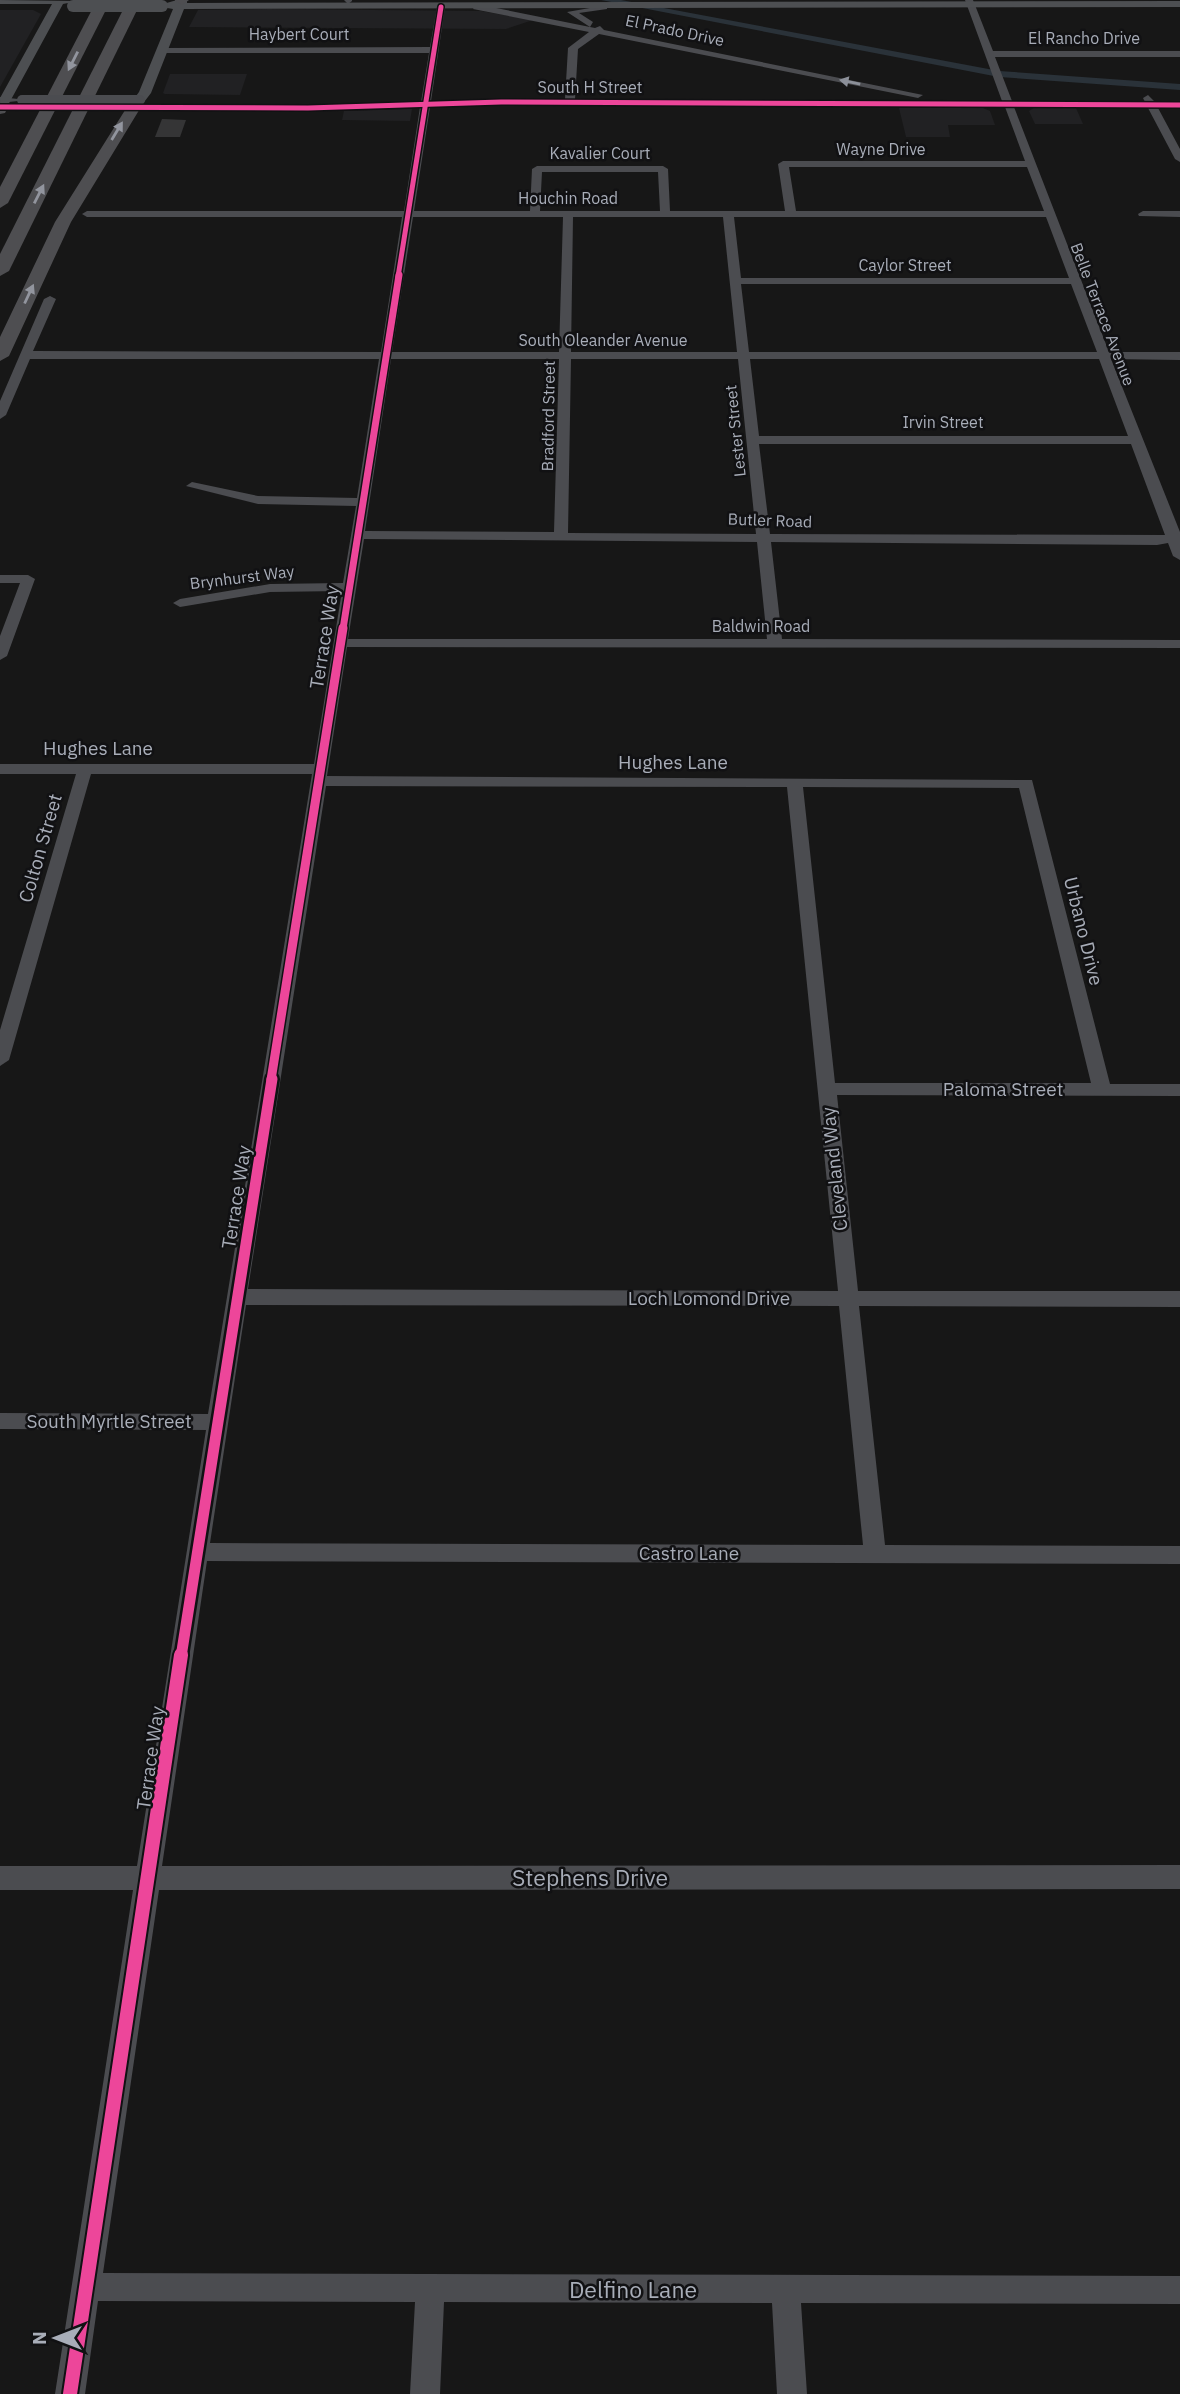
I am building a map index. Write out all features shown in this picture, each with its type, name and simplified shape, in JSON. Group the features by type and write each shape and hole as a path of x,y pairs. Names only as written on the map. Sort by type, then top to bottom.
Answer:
{"highway":[{"path":"0,203 104,0"},
{"path":"0,271 135,0"},
{"path":"0,356 67,215 132,104"}],"main road":[{"path":"0,1 75,4 542,1 604,4"},
{"path":"0,6 59,2"},
{"path":"1,105 59,2"},
{"path":"181,2 262,6 348,2"},
{"path":"132,104 164,50 181,2"},
{"path":"442,3 476,7 971,2 1180,4"}],"street":[{"name":"Belle Terrace Avenue","path":"971,2 1133,440 1177,537 1180,556"},
{"name":"Terrace Way","path":"70,2394 150,1878 197,1552 442,3"},
{"path":"600,29 579,20 571,12 604,4"},
{"name":"El Prado Drive","path":"476,7 600,29 784,70 941,97"},
{"path":"570,99 573,48 600,29"},
{"name":"Haybert Court","path":"164,50 434,50"},
{"name":"El Rancho Drive","path":"988,54 1180,54"},
{"name":"El Prado Drive","path":"784,70 818,91"},
{"name":"South H Street","path":"1,105 570,99 818,91 1007,102"},
{"name":"South H Street","path":"1150,102 1180,98"},
{"name":"South H Street","path":"570,99 1150,102 1180,105"},
{"path":"1150,102 1180,159"},
{"name":"South H Street","path":"20,103 132,104"},
{"name":"Wayne Drive","path":"790,214 783,164 1030,164"},
{"name":"Kavalier Court","path":"535,214 537,169 663,169 665,214"},
{"name":"Houchin Road","path":"88,214 1048,214"},
{"name":"Bradford Street","path":"561,535 568,214"},
{"name":"Lester Street","path":"728,214 775,644"},
{"path":"1143,214 1180,214"},
{"name":"Caylor Street","path":"736,281 1074,281"},
{"path":"0,415 50,299"},
{"name":"South Oleander Avenue","path":"26,355 1180,356"},
{"name":"Irvin Street","path":"753,440 1133,440"},
{"path":"192,486 258,500 363,502"},
{"name":"Butler Road","path":"358,535 1157,541 1177,537"},
{"path":"0,579 28,579 0,656"},
{"name":"Brynhurst Way","path":"180,603 270,588 350,587"},
{"name":"Baldwin Road","path":"341,643 1180,645"},
{"name":"Hughes Lane","path":"0,769 795,784 1026,783"},
{"name":"Colton Street","path":"0,1060 85,769"},
{"name":"Urbano Drive","path":"1026,783 1102,1090"},
{"name":"Cleveland Way","path":"795,784 875,1553"},
{"name":"Paloma Street","path":"825,1088 1180,1090"},
{"name":"Loch Lomond Drive","path":"237,1297 1180,1299"},
{"name":"South Myrtle Street","path":"0,1421 218,1422"},
{"name":"Castro Lane","path":"197,1552 1180,1555"},
{"name":"Stephens Drive","path":"0,1878 1180,1877"},
{"name":"Delfino Lane","path":"87,2287 1180,2290"},
{"path":"425,2394 430,2288"},
{"path":"786,2289 792,2394"}],"shaded area":[{"path":"0,10 33,10 41,14 0,87"},
{"path":"198,10 481,11 533,20 506,29 189,27"},
{"path":"170,74 247,74 240,95 165,94 163,93"},
{"path":"899,108 983,108 990,111 995,125 948,125 950,137 906,137"},
{"path":"1034,108 1076,108 1083,124 1035,124 1029,111"},
{"path":"412,109 410,121 342,120 344,111"}],"building":[{"path":"162,119 186,120 180,137 155,137"}],"waterway":[{"path":"606,0 999,74 1180,87"}],"cycle path":[{"path":"70,2394 197,1552 441,7"},
{"path":"0,107 308,108 501,102 1180,105"}]}
